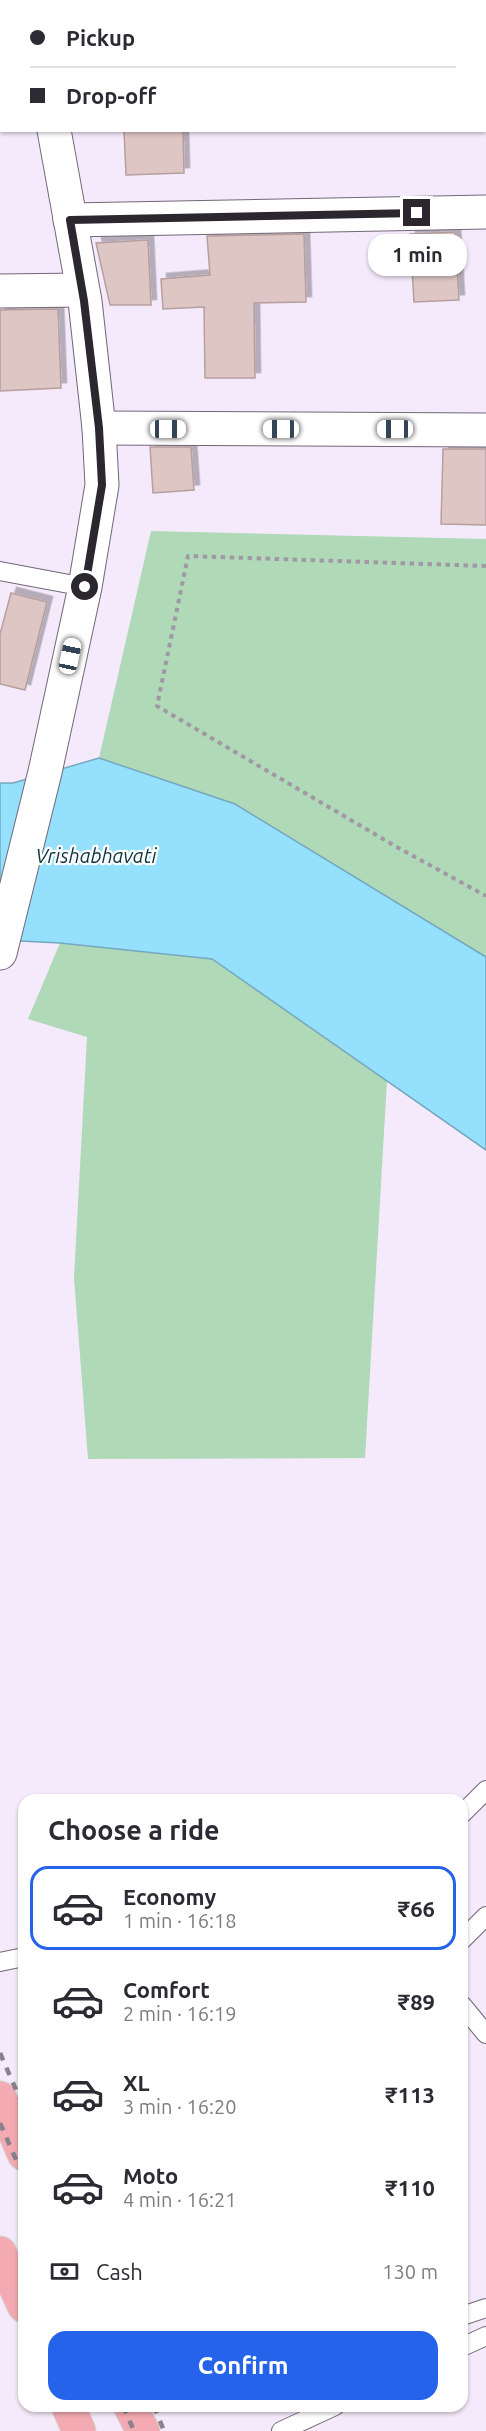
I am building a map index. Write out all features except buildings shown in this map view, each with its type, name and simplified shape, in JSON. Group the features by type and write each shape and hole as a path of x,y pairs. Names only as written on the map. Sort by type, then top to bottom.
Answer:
{"highway":[{"path":"0,2098 18,2140"},
{"path":"0,2253 18,2293"},
{"path":"71,2412 79,2431"},
{"path":"133,2412 142,2431"}],"street":[{"path":"2,947 45,772 85,587 102,485 99,428 82,290 54,132"},
{"path":"70,220 486,212"},
{"path":"0,291 82,290"},
{"path":"99,428 486,430"}],"lane":[{"path":"0,571 85,587"},
{"path":"468,1808 486,1790"},
{"path":"468,1934 486,1916"},
{"path":"0,1962 18,1958"},
{"path":"468,2012 486,2034"},
{"path":"468,2314 486,2308"},
{"path":"468,2344 486,2336"},
{"path":"281,2431 321,2412"}],"path":[{"path":"486,566 188,556 157,706 486,897"}],"green space":[{"path":"151,531 486,539 486,957 235,804 99,758"},
{"path":"60,943 212,959 387,1081 365,1458 88,1459 74,1278 87,1037 28,1019"}],"water":[{"name":"Vrishabhavati","path":"99,758 235,804 486,957 486,1150 212,959 60,943 0,940 0,783 13,783"}],"railway":[{"path":"0,2053 18,2094"},
{"path":"0,2123 18,2164"},
{"path":"126,2412 134,2431"},
{"path":"156,2412 164,2431"}],"route":[{"path":"85,587 102,485 99,428 84,301 70,220 417,213"}]}
